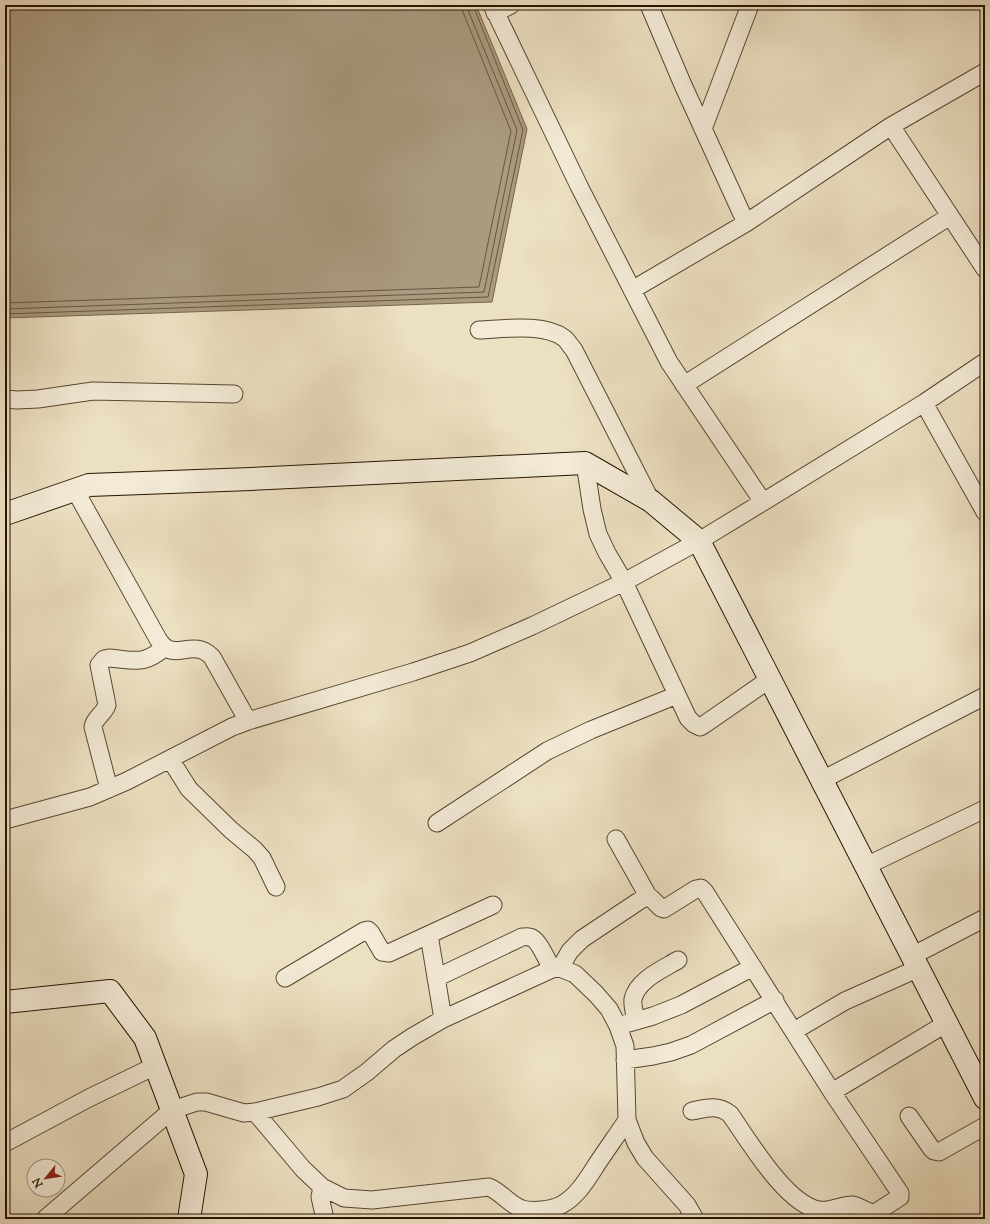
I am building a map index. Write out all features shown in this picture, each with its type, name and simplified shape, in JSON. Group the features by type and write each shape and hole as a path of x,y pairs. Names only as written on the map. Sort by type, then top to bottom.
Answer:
{"street":[{"path":"511,5 493,9 579,186 669,362 763,502"},
{"path":"649,5 683,85 746,223"},
{"path":"703,129 750,5"},
{"path":"632,290 746,223 891,126 985,72"},
{"path":"891,126 985,269"},
{"path":"684,385 950,216"},
{"path":"479,330 538,329 551,331 565,339 574,350 651,501"},
{"path":"5,820 90,797 127,782 232,727 248,721 414,672 470,653 532,626 624,582 699,541 924,403 985,362"},
{"path":"5,399 16,400 38,398 93,391 234,394"},
{"path":"924,403 985,512"},
{"path":"585,463 592,509 598,534 624,582 688,718 700,727 770,679"},
{"path":"5,514 89,485 585,463 651,501 699,541 985,1098"},
{"path":"75,490 158,639 165,648 172,650 200,648 208,652 212,656 248,721"},
{"path":"109,789 93,727 93,724 106,710 108,705 99,665 104,659 109,658 140,661 148,659 165,648"},
{"path":"437,824 547,751 591,730 678,695"},
{"path":"822,780 985,696"},
{"path":"170,759 189,789 262,858 276,886"},
{"path":"866,866 985,809"},
{"path":"616,839 648,896 661,908 664,909 696,889 701,888 705,892 832,1092 900,1193 900,1197 875,1213 853,1205 828,1210 819,1210 806,1206 795,1198 774,1176 730,1114 723,1109 712,1107 692,1111"},
{"path":"45,1219 172,1110 197,1102 206,1102 244,1113 255,1112 318,1097 343,1088 367,1072 394,1049 442,1019 556,969 570,951 582,939 648,896"},
{"path":"285,978 364,931 368,930 371,933 382,952 386,954 493,905"},
{"path":"794,1031 916,962 985,918"},
{"path":"429,934 442,1019"},
{"path":"436,978 522,937 528,936 537,942 556,969 575,974 609,1009 618,1026 625,1046 627,1120 636,1143 645,1158 687,1205 695,1219"},
{"path":"636,1021 633,1002 642,982 678,960"},
{"path":"618,1026 682,1005 753,967"},
{"path":"5,1002 110,991 145,1038 196,1174 189,1219"},
{"path":"625,1060 671,1052 691,1045 774,1000"},
{"path":"832,1092 947,1023"},
{"path":"5,1143 89,1098 155,1066"},
{"path":"255,1112 303,1170 322,1188 344,1198 372,1200 489,1186 496,1189 516,1206 523,1209 547,1210 561,1205 582,1186 627,1120"},
{"path":"909,1116 931,1148 936,1152 939,1152 985,1126"},
{"path":"322,1188 320,1197 325,1219"}],"water":[{"path":"5,5 476,5 527,129 492,302 5,318"}]}
